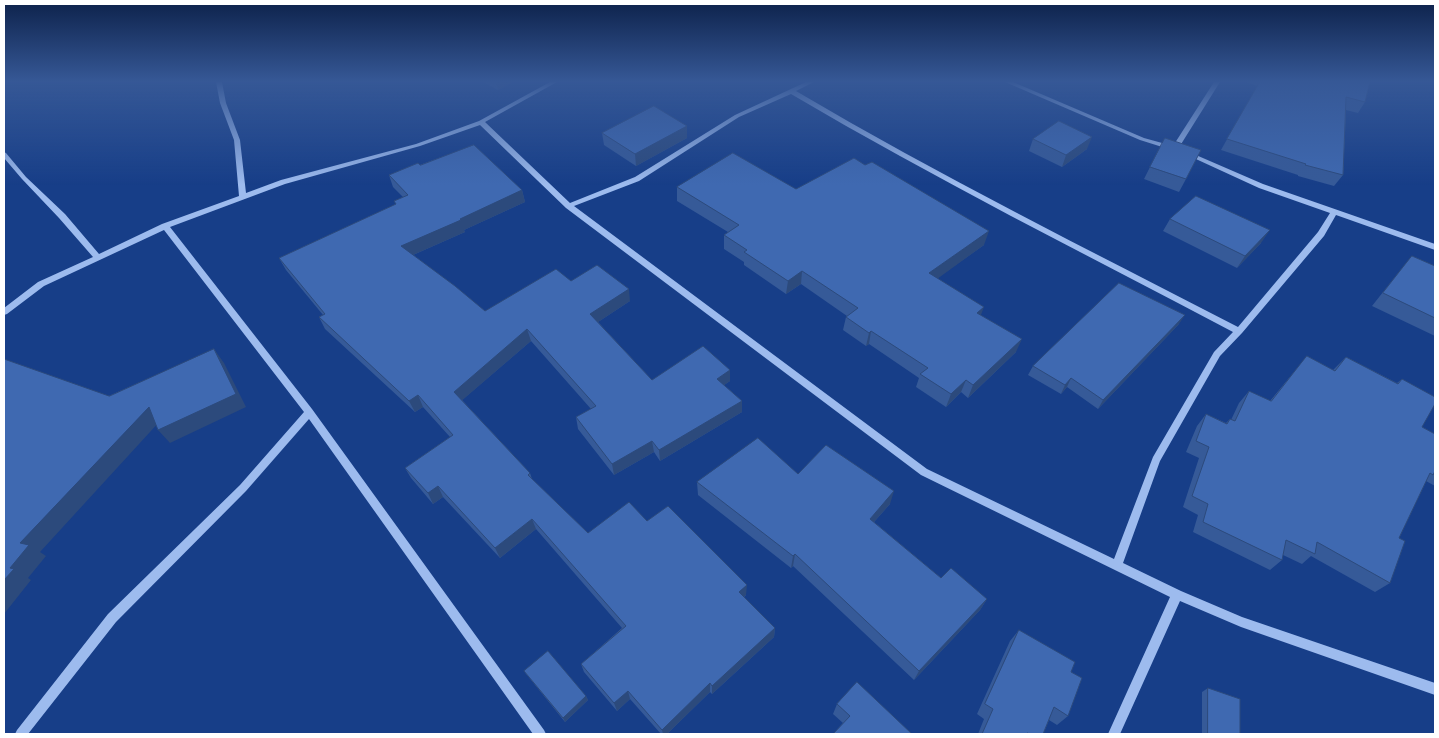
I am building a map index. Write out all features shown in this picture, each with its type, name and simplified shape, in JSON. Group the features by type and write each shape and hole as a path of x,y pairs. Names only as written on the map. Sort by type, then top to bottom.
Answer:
{"street":[{"path":"228,116 237,140 243,197"},
{"path":"4,312 41,284 164,226 283,182 418,145 491,116"},
{"path":"568,206 637,179 736,116"},
{"path":"833,116 951,181 1239,331"},
{"path":"1089,116 1142,139 1175,149 1261,186 1435,247"},
{"path":"1175,149 1195,116"},
{"path":"481,122 568,206 924,472 1117,566 1242,622 1435,689"},
{"path":"4,154 98,258"},
{"path":"1117,566 1156,460 1217,354 1239,331 1321,234 1334,211"},
{"path":"164,226 309,412 540,734"},
{"path":"21,734 112,618 243,488 309,412"},
{"path":"1114,734 1177,594"}],"building":[{"path":"634,116 671,116 687,126 635,154 602,133"},
{"path":"1240,116 1345,116 1343,175 1305,165 1227,139"},
{"path":"1059,121 1092,137 1066,155 1033,139"},
{"path":"1165,138 1201,150 1186,179 1150,167"},
{"path":"474,145 522,190 461,220 401,246 485,311 556,269 571,281 597,265 629,289 590,314 652,380 703,346 730,370 717,379 742,401 659,450 652,441 612,464 576,417 596,406 527,329 454,392 530,473 528,475 588,533 629,502 647,521 668,506 747,585 739,592 775,628 712,686 710,683 662,730 628,691 614,703 581,664 626,626 532,519 495,548 438,486 428,493 405,468 453,435 418,395 409,401 319,317 325,314 279,258 396,204 394,201 408,195 389,175 418,163 420,165"},
{"path":"733,153 796,189 854,158 865,165 872,162 989,231 929,273 984,307 977,313 1022,339 973,385 966,380 951,394 920,374 928,368 846,317 858,308 802,271 788,281 744,252 747,250 724,235 739,225 677,187"},
{"path":"1196,196 1270,230 1245,256 1170,219"},
{"path":"1412,256 1435,266 1435,318 1383,293"},
{"path":"1119,283 1185,315 1103,400 1071,378 1065,385 1033,366"},
{"path":"214,349 236,394 158,430 149,407 20,543 29,545 10,568 14,569 4,580 4,359 109,396"},
{"path":"1307,356 1335,371 1346,357 1398,384 1402,379 1435,397 1435,404 1422,427 1435,434 1435,471 1433,475 1430,473 1399,538 1405,541 1390,583 1317,542 1315,554 1286,540 1282,560 1203,522 1208,504 1192,496 1209,447 1196,441 1206,414 1227,424 1230,419 1235,421 1249,391 1271,401"},
{"path":"758,438 798,474 826,445 894,491 870,519 941,578 951,568 987,599 919,671 795,554 793,556 697,482"},
{"path":"1019,630 1075,662 1071,672 1082,678 1068,716 1054,707 1043,734 982,734 993,709 985,704"},
{"path":"548,651 586,696 563,718 524,671"},
{"path":"857,682 912,734 835,734 850,716 837,704"},
{"path":"1208,688 1240,699 1240,734 1208,734"}]}
